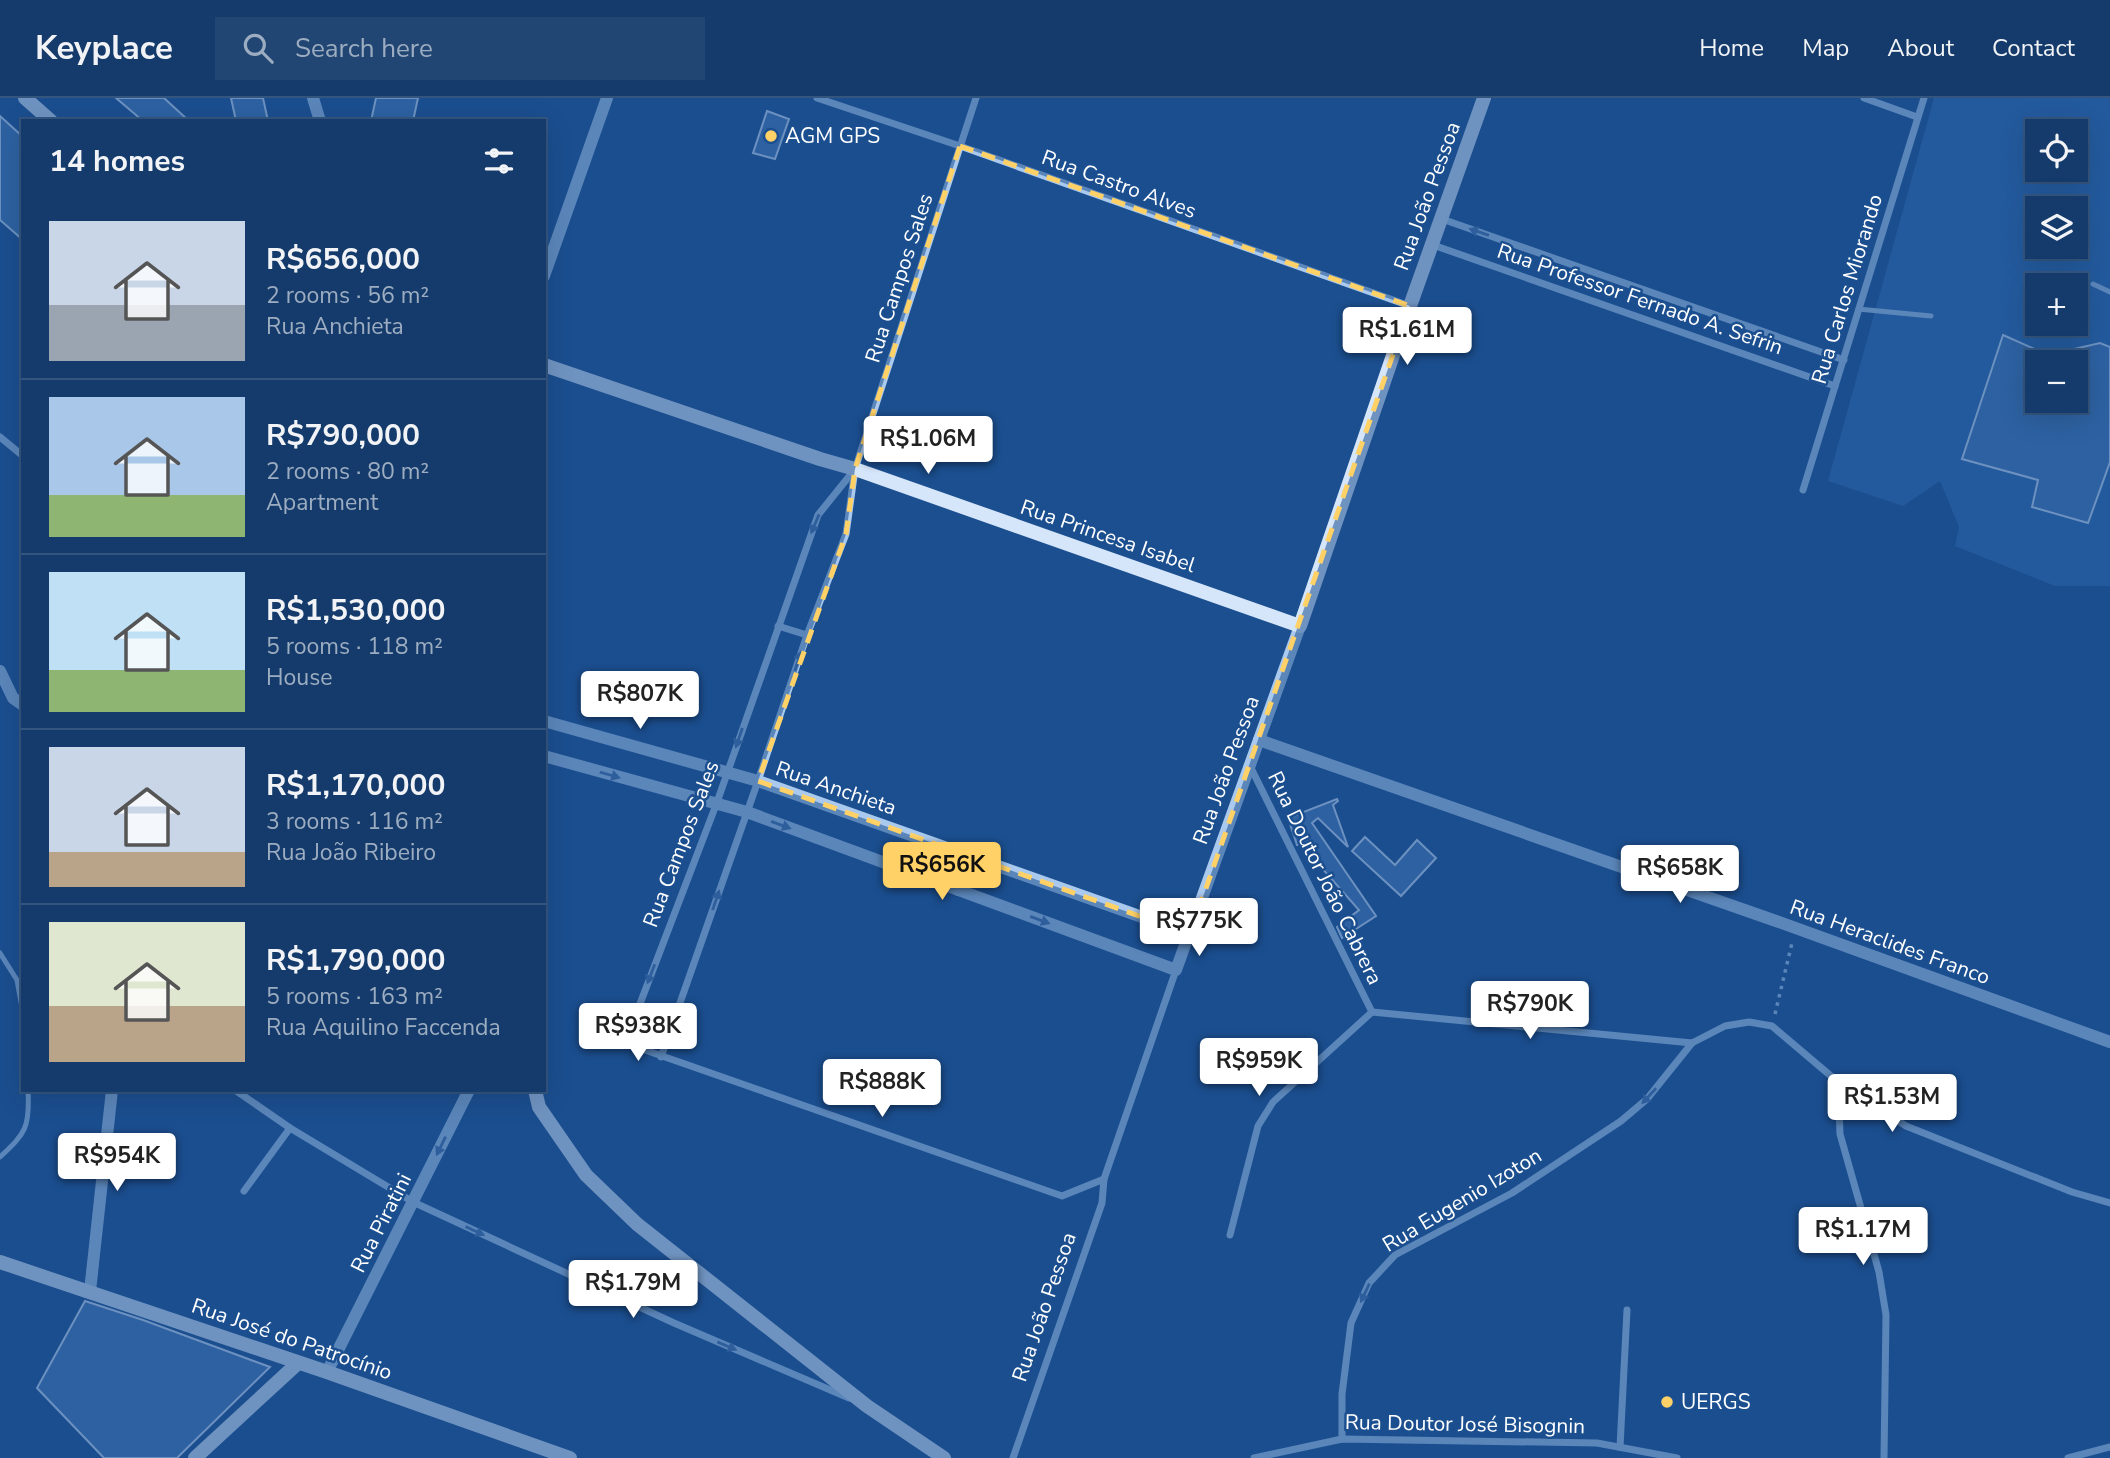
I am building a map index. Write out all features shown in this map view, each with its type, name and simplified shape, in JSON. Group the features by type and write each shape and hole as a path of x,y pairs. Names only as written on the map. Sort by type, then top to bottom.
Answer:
{"main road":[{"path":"25,98 49,119"},
{"name":"Rua João Pessoa","path":"1300,626 1484,98"},
{"name":"Rua Princesa Isabel","path":"546,366 820,459 855,468 1300,626"},
{"path":"535,1092 539,1107 586,1175 620,1208 867,1406 944,1458"},
{"name":"Rua José do Patrocínio","path":"0,1262 327,1372 570,1458"},
{"path":"195,1458 298,1363"}],"street":[{"path":"313,98 319,119"},
{"path":"546,270 607,98"},
{"name":"Rua Castro Alves","path":"817,98 1410,306"},
{"name":"Rua Campos Sales","path":"855,468 818,515 716,805 625,1043 661,1057 807,635 846,534 855,468 976,98"},
{"path":"1864,98 1917,117"},
{"name":"Rua Carlos Miorando","path":"1803,490 1924,98"},
{"name":"Rua Professor Fernado A. Sefrin","path":"1442,219 1844,360"},
{"name":"Rua Professor Fernado A. Sefrin","path":"1433,245 1836,386"},
{"path":"0,438 21,454"},
{"path":"778,626 807,635"},
{"name":"Rua João Pessoa","path":"1013,1458 1102,1203 1104,1179 1300,626"},
{"path":"0,671 12,700"},
{"name":"Rua Anchieta","path":"546,722 758,781 1190,934"},
{"name":"Rua Heraclides Franco","path":"1259,740 1796,928 2110,1042"},
{"path":"546,757 747,813 1177,970"},
{"name":"Rua Doutor João Cabrera","path":"1250,766 1372,1012 1692,1043"},
{"path":"958,890 969,856"},
{"path":"1230,1235 1258,1126 1272,1102 1372,1012"},
{"path":"1692,1043 1725,1026 1749,1022 1772,1026 1838,1082 1906,1126 2072,1192 2110,1203"},
{"name":"Rua Eugenio Izoton","path":"1342,1439 1342,1394 1351,1323 1369,1283 1395,1255 1512,1194 1621,1121 1647,1099 1692,1043"},
{"path":"661,1057 1062,1196 1104,1179"},
{"path":"1838,1082 1840,1134 1879,1272 1886,1315 1884,1458"},
{"path":"90,1292 112,1092"},
{"path":"238,1092 290,1128 413,1202 674,1324 867,1406"},
{"name":"Rua Piratini","path":"327,1372 468,1092"},
{"path":"244,1191 290,1128"},
{"path":"1620,1447 1627,1310"},
{"name":"Rua Doutor José Bisognin","path":"1255,1458 1342,1439 1597,1443 1676,1458"},
{"path":"2068,1458 2110,1447"}],"lane":[{"path":"2093,284 2110,292"},
{"path":"1858,309 1931,316"},
{"path":"0,953 17,980 21,1002"},
{"path":"0,1157 20,1138 30,1117 28,1092"}],"path":[{"path":"1772,1026 1796,928"}],"highlighted area":[{"path":"960,146 1410,306 1190,934 758,781 846,534 855,469"}],"shaded area":[{"path":"1934,98 2110,98 2110,586 2055,586 1955,546 1959,527 1940,481 1903,506 1828,481"}],"building":[{"path":"116,98 164,98 187,119 141,119"},
{"path":"231,98 263,98 268,119 236,119"},
{"path":"376,98 418,98 413,119 371,119"},
{"name":"AGM GPS","path":"767,111 789,119 775,159 753,153"},
{"path":"0,116 21,135 21,238 0,220"},
{"path":"2003,335 2037,350 2025,350 2025,413 2088,413 2088,350 2070,350 2100,343 2110,347 2110,462 2088,523 2032,507 2038,480 1962,459"},
{"path":"1337,799 1333,805 1348,847 1318,818 1312,823 1376,916 1342,938 1337,927 1359,910 1320,866 1310,840 1297,845 1288,818"},
{"path":"1365,837 1395,865 1417,840 1436,858 1401,896 1352,851"},
{"path":"85,1301 270,1367 177,1458 104,1458 37,1388"}],"place":[{"name":"AGM GPS","path":"771,136"},
{"name":"UERGS","path":"1667,1402"}]}
